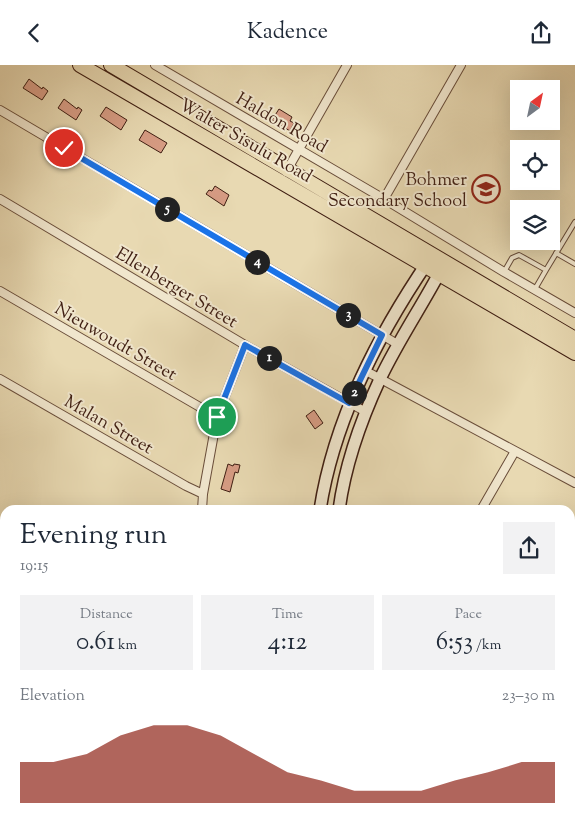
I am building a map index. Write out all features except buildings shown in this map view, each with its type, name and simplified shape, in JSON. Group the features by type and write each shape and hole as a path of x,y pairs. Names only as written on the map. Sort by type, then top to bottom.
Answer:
{"highway":[{"name":"Walter Sisulu Road","path":"80,65 363,231 435,264"},
{"name":"Walter Sisulu Road","path":"116,67 371,218 435,264 531,321 575,353"},
{"path":"112,84 116,67"},
{"path":"184,126 193,113"},
{"path":"363,231 371,218"},
{"name":"Walter Sisulu Road","path":"531,321 575,339"}],"street":[{"name":"Haldon Road","path":"155,65 575,313"},
{"path":"384,199 461,65"},
{"path":"281,182 287,168 345,66"},
{"path":"0,110 399,345"},
{"name":"Ellenberger Street","path":"0,199 245,345 366,413"},
{"path":"321,505 333,449 349,403 364,370 382,335 435,264"},
{"path":"339,505 345,476 366,413 435,264"},
{"name":"Nieuwoudt Street","path":"0,291 217,417"},
{"path":"202,505 217,417 245,345"},
{"path":"364,370 575,483"},
{"name":"Malan Street","path":"0,379 186,487 203,494"},
{"path":"484,505 515,451"}],"lane":[{"path":"535,289 575,222"},
{"path":"556,253 575,264"},
{"path":"504,272 512,258 516,255 546,270"}],"place":[{"name":"Bohmer Secondary School","path":"486,189"}],"route":[{"path":"64,148 382,335 349,403 245,345 217,417"}]}
